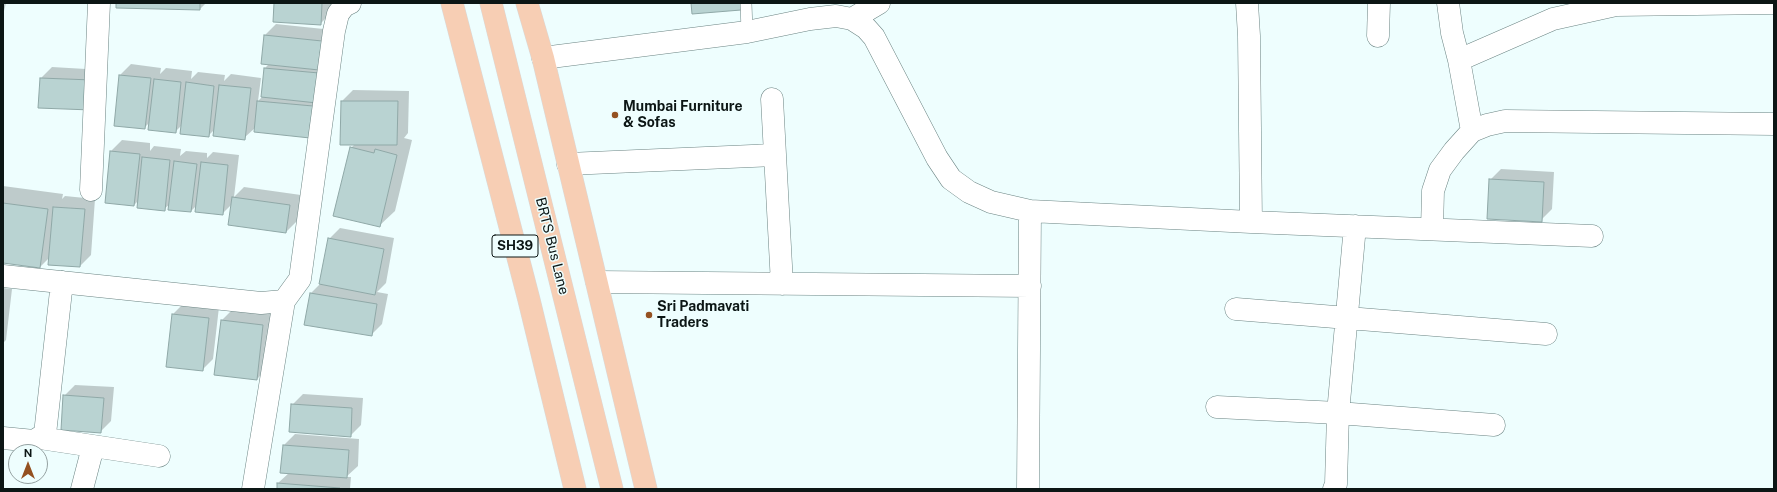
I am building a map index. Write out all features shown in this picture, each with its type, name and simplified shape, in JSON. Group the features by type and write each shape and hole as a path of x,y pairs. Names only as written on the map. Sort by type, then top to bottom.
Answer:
{"main road":[{"name":"SH39","path":"452,3 529,300 575,489"},
{"name":"BRTS Bus Lane","path":"491,3 612,489"},
{"path":"527,3 543,58 646,489"}],"street":[{"path":"91,190 99,3"},
{"path":"253,489 284,300 300,279 334,31 338,14 344,6 350,3"},
{"path":"852,19 879,3"},
{"path":"1247,3 1249,36 1251,222"},
{"path":"1378,36 1379,3"},
{"path":"1448,3 1452,33 1459,60 1472,132"},
{"path":"1459,60 1553,20 1616,5 1774,3"},
{"path":"543,58 747,32 810,19 836,16 852,19 866,28 874,37 937,158 951,179 969,192 991,202 1030,210 1251,222 1592,236"},
{"path":"772,99 782,284"},
{"path":"1432,229 1433,191 1440,170 1454,150 1472,132 1487,125 1505,121 1774,124"},
{"path":"568,164 775,155"},
{"path":"1028,489 1030,210"},
{"path":"1334,489 1336,484 1338,413 1355,226"},
{"path":"3,276 261,303 284,300"},
{"path":"3,438 34,441 45,434 62,282"},
{"path":"597,282 1030,286"},
{"path":"1236,309 1546,334"},
{"path":"1217,408 1338,413 1494,425"},
{"path":"40,438 159,456"},
{"path":"82,489 93,447"}],"lane":[{"path":"746,3 747,32"}],"building":[{"path":"116,3 200,3 200,10 116,8"},
{"path":"274,3 322,3 321,25 273,22"},
{"path":"691,3 741,3 741,10 692,14"},
{"path":"264,35 322,41 319,70 261,64"},
{"path":"264,68 319,73 317,103 261,97"},
{"path":"119,75 151,78 145,129 114,126"},
{"path":"40,78 92,80 91,110 38,108"},
{"path":"154,79 181,82 176,133 148,130"},
{"path":"186,82 214,86 209,137 180,134"},
{"path":"219,85 251,88 245,140 213,136"},
{"path":"257,101 313,106 310,138 254,132"},
{"path":"341,101 398,101 397,145 340,145"},
{"path":"350,147 374,153 375,149 397,155 380,227 333,216"},
{"path":"110,151 140,154 134,206 105,203"},
{"path":"142,157 170,160 165,211 137,208"},
{"path":"174,161 197,164 191,212 168,210"},
{"path":"201,162 228,165 223,215 195,212"},
{"path":"1489,179 1544,182 1542,222 1487,219"},
{"path":"232,197 290,205 286,233 228,225"},
{"path":"3,203 48,209 40,268 3,263"},
{"path":"53,207 85,209 80,267 48,265"},
{"path":"328,238 384,249 375,295 319,284"},
{"path":"310,293 377,304 372,336 304,325"},
{"path":"172,314 209,318 203,371 166,367"},
{"path":"221,320 263,325 257,380 214,375"},
{"path":"63,395 104,398 101,433 61,430"},
{"path":"291,404 352,408 351,437 289,432"},
{"path":"283,445 349,450 347,478 280,473"},
{"path":"277,483 340,488 340,489 277,489"}],"place":[{"name":"Mumbai Furniture & Sofas","path":"615,115"},
{"name":"Sri Padmavati Traders","path":"649,315"}]}
